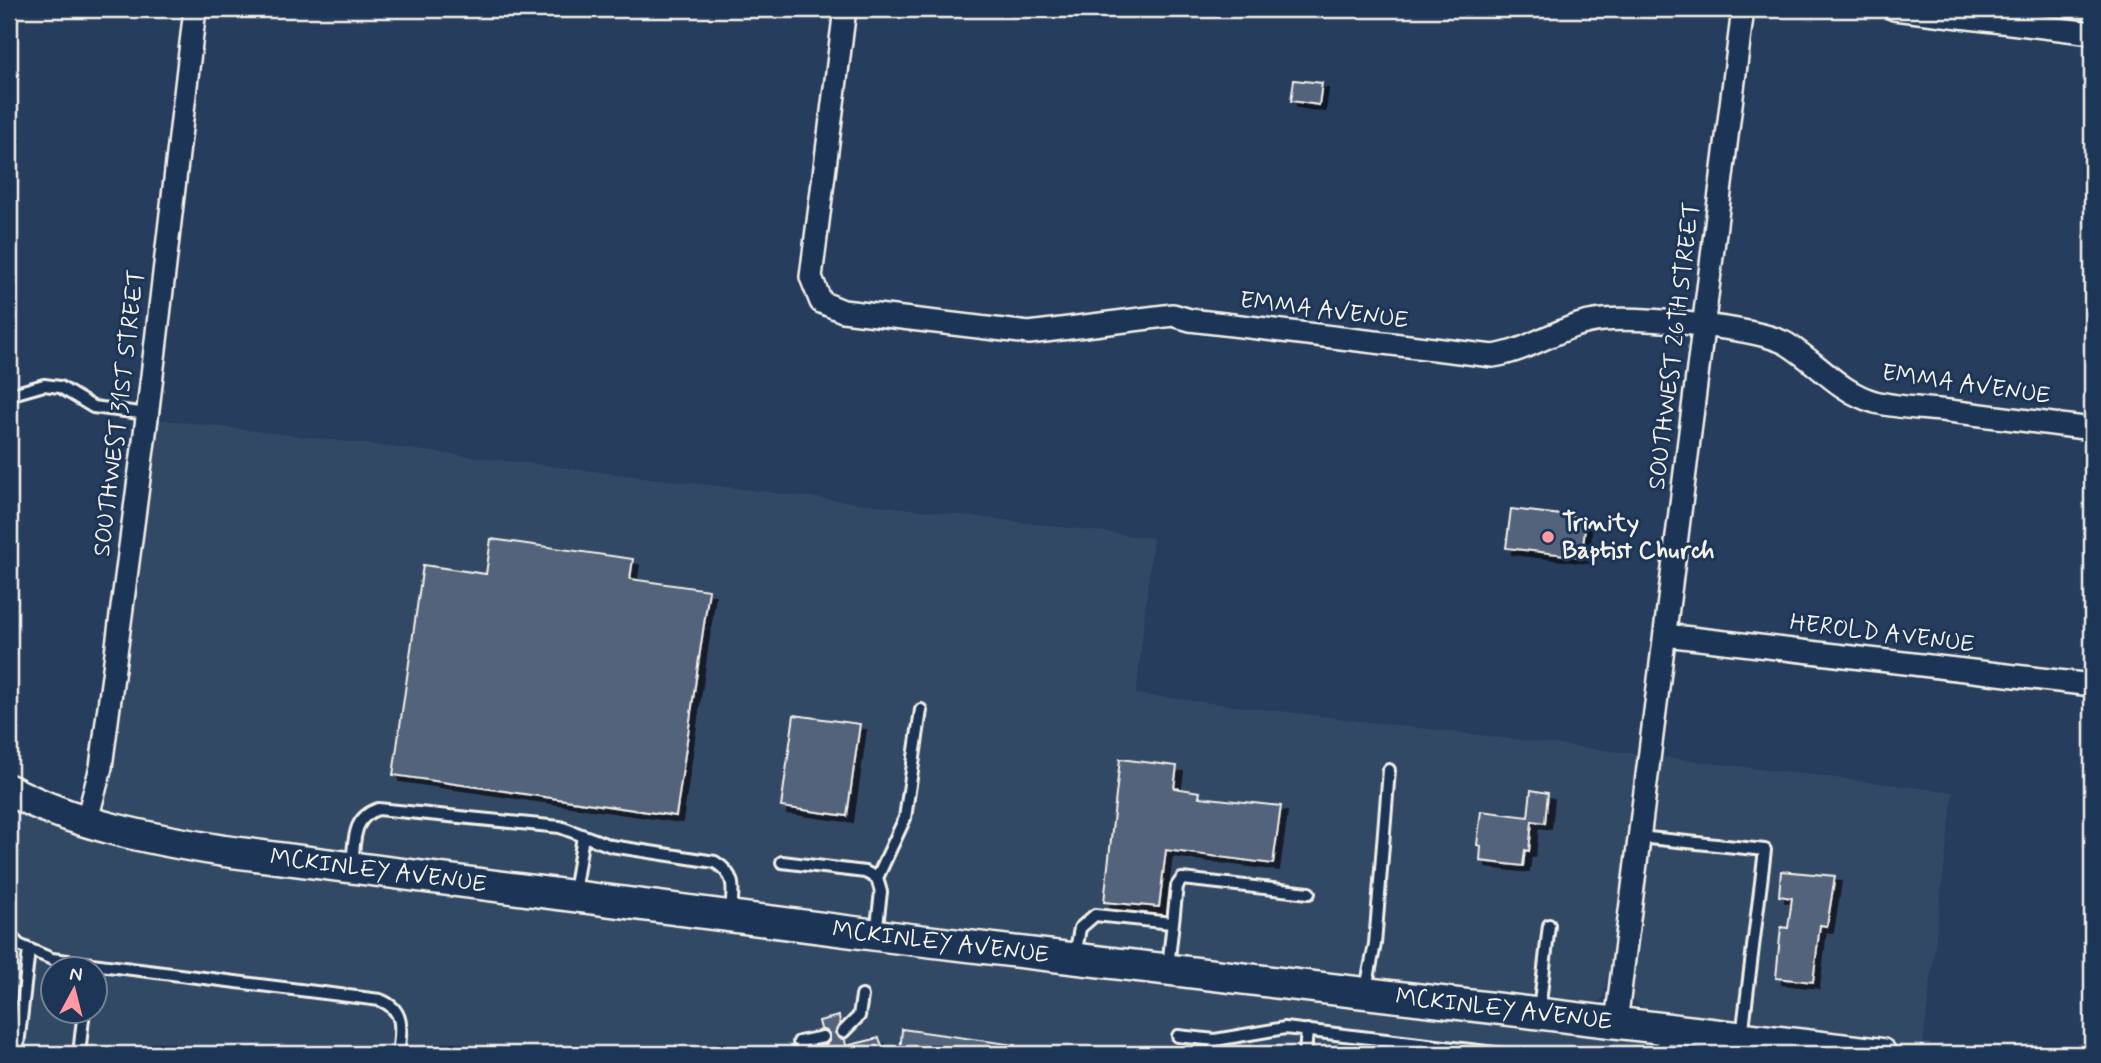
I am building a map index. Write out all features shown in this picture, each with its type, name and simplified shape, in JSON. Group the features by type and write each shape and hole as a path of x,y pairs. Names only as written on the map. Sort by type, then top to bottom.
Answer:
{"main road":[{"name":"MCKINLEY AVENUE","path":"9,790 86,823 155,840 876,935 1616,1023 1663,1042 1742,1038 1881,1054"}],"street":[{"name":"SOUTHWEST 31ST STREET","path":"86,823 100,767 148,414 195,9"},
{"name":"EMMA AVENUE","path":"845,9 811,277 821,302 842,311 1029,333 1173,315 1217,324 1493,356 1516,353 1562,331 1605,320 1703,326 1763,335 1783,342 1802,354 1835,383 1874,401 2092,429"},
{"name":"SOUTHWEST 26TH STREET","path":"1616,1023 1743,9"},
{"path":"1894,9 2019,16 2092,33"},
{"name":"HEROLD AVENUE","path":"1665,635 2092,685"}],"lane":[{"path":"9,395 44,385 60,387 93,407 148,414"},
{"path":"876,935 881,892 877,878 905,818 921,709"},
{"path":"1365,993 1374,944 1389,769"},
{"path":"352,867 358,823 365,813 378,808 560,827 611,846 715,862 728,870 734,883 730,916"},
{"path":"574,896 583,836"},
{"path":"1639,837 1765,850 1742,1038"},
{"path":"782,862 865,872 877,878"},
{"path":"1168,970 1177,886 1182,879 1309,893"},
{"path":"1075,958 1080,928 1095,915 1172,923"},
{"path":"1538,1014 1549,925"},
{"path":"9,935 39,954"},
{"path":"17,1054 29,950"},
{"path":"108,968 380,1000 396,1008 400,1017 398,1054"},
{"path":"843,1032 859,1016 862,996"},
{"path":"79,1054 82,1024"},
{"path":"1178,1036 1215,1040 1262,1030 1307,1030 1406,1048 1504,1054"},
{"path":"1305,1054 1307,1030"},
{"path":"799,1042 822,1037"}],"shaded area":[{"path":"147,418 1153,538 1136,694 1953,792 1922,1054 1881,1054 1665,1030 1632,998 1638,842 1603,997 1596,1004 1540,1015 1615,1038 1853,1054 9,1054 9,790 86,823"}],"building":[{"path":"1294,80 1322,83 1319,105 1291,101"},
{"name":"Trinity Baptist Church","path":"1511,509 1586,518 1582,557 1506,548"},
{"path":"491,539 633,559 630,579 709,590 676,816 393,775 423,565 486,574"},
{"path":"794,715 860,724 847,816 781,807"},
{"path":"1120,759 1177,766 1174,788 1200,792 1199,797 1281,806 1273,864 1166,850 1159,907 1104,902"},
{"path":"1531,790 1548,793 1545,823 1532,821 1529,851 1525,850 1523,866 1480,861 1481,846 1477,845 1481,811 1528,817"},
{"path":"1781,871 1835,876 1827,926 1820,925 1813,982 1776,978 1781,927 1788,928 1792,898 1779,896"},
{"path":"839,1016 840,1023 835,1033 845,1040 846,1046 879,1038 885,1054 827,1054 825,1045 830,1040 830,1035 821,1029 819,1021"},
{"path":"902,1029 1015,1045 1014,1054 900,1054"}],"place":[{"name":"Trinity Baptist Church","path":"1548,537"}]}
